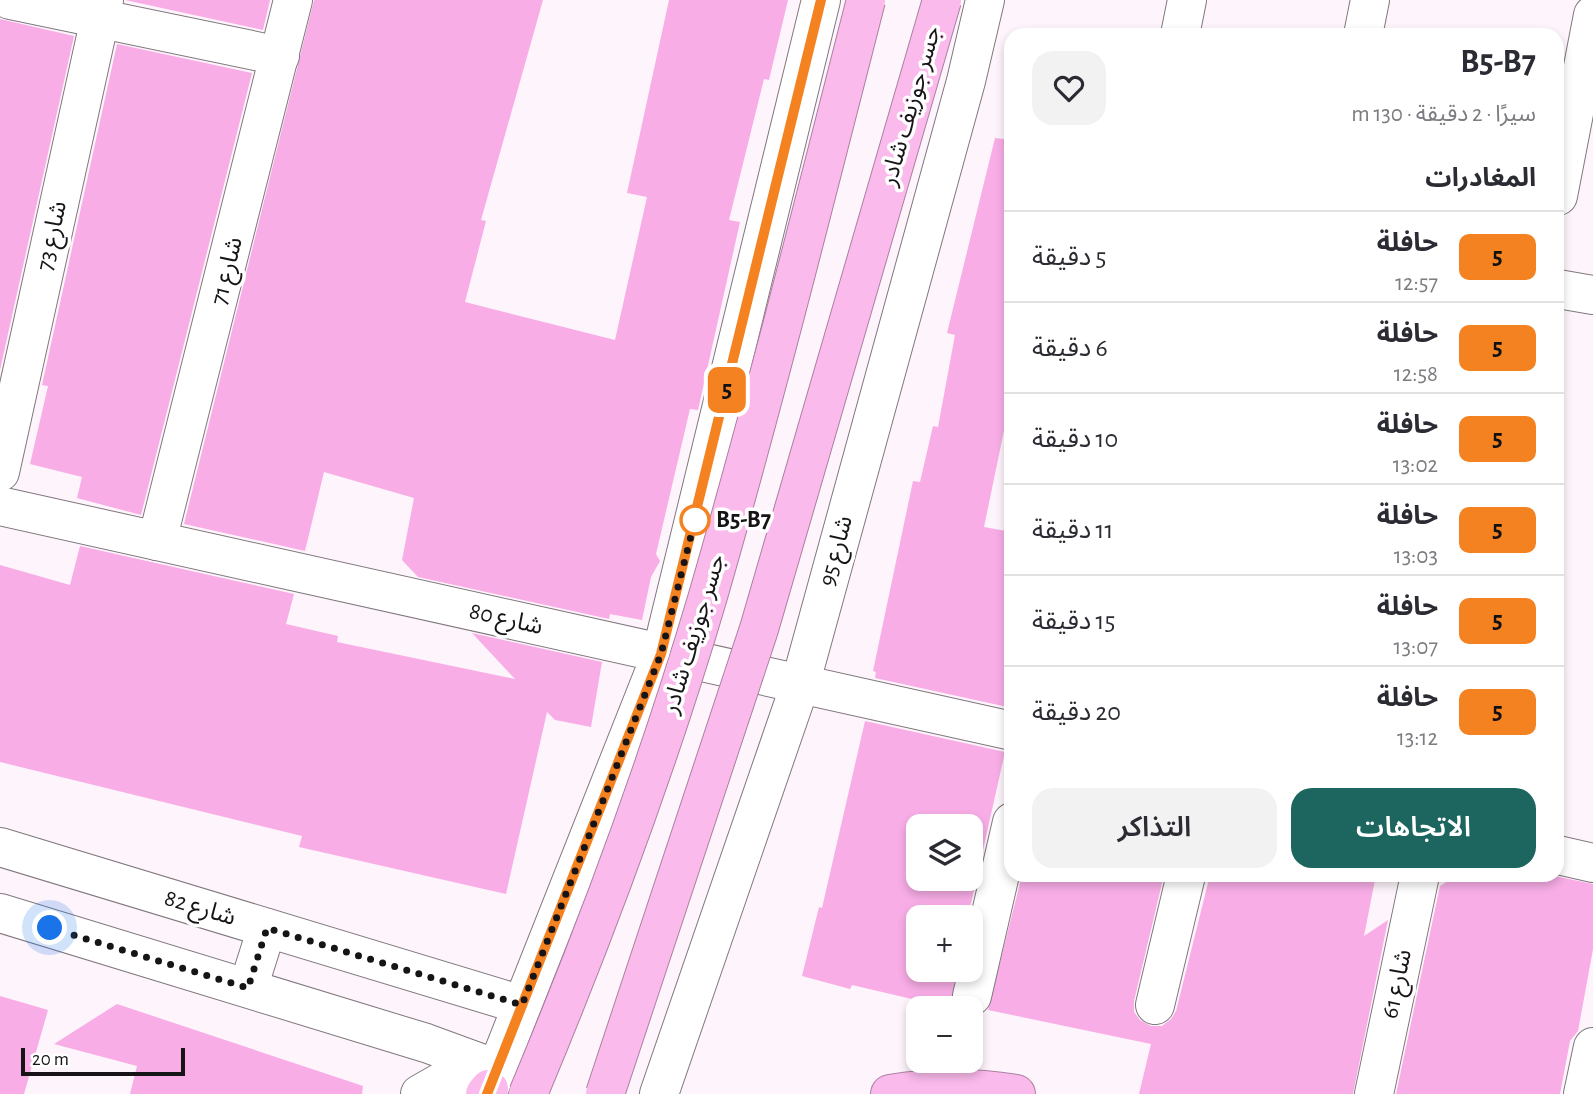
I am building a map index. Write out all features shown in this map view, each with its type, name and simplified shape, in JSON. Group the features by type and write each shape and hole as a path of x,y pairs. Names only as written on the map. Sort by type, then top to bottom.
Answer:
{"highway":[{"name":"جسر جوزيف شادر","path":"528,1094 558,1022 662,740 703,610 784,317 866,0"},
{"name":"جسر جوزيف شادر","path":"605,1094 760,629 942,0"},
{"path":"890,1094 934,1088 983,1089 1016,1094"}],"street":[{"path":"10,0 101,10 280,56"},
{"name":"شارع 71","path":"157,541 293,0"},
{"path":"489,1086 661,654 821,0"},
{"name":"شارع 95","path":"659,1094 800,685 985,0"},
{"path":"1181,28 1187,0"},
{"path":"1364,28 1370,0"},
{"name":"شارع 73","path":"0,472 101,10"},
{"path":"1564,165 1593,16"},
{"path":"1564,290 1593,295"},
{"name":"شارع 80","path":"0,506 1004,729"},
{"name":"شارع 82","path":"0,847 522,1005"},
{"path":"1564,856 1593,863"},
{"path":"972,996 1004,857"},
{"path":"1155,1005 1184,882"},
{"name":"شارع 61","path":"1374,1094 1419,882"},
{"path":"0,913 248,988 489,1086"},
{"path":"248,988 267,928"},
{"path":"1583,1094 1593,1047"},
{"path":"420,1094 448,1078 489,1086"}],"building":[{"path":"125,0 270,0 263,30"},
{"path":"314,0 543,0 481,220 486,221 465,302 615,340 647,197 627,193 669,0 788,0 769,80 764,79 729,220 740,222 698,410 690,409 656,554 660,561 651,577 642,620 610,614 609,619 418,577 402,560 414,498 324,472 305,551 184,524"},
{"path":"0,19 74,36 0,370"},
{"path":"117,44 252,73 141,515 77,498 82,477 30,464 48,386 42,385"},
{"path":"995,138 1004,139 1004,431 984,527 1004,531 1004,706 875,678 876,672 873,671 913,481 920,482 933,426 938,427 955,335 947,333"},
{"path":"80,546 294,594 286,624 338,636 337,642 515,679 472,633 602,662 591,727 555,720 547,712 506,894 299,847 302,836 0,762 0,565 70,585"},
{"path":"865,721 1004,752 983,850 983,814 906,814 906,891 974,891 971,905 906,905 906,982 955,982 953,996 906,998 852,985 850,989 802,976 819,907 822,908"},
{"path":"1564,878 1593,884 1593,949 1578,1031 1570,1041 1560,1094 1396,1094 1440,886 1446,882 1564,882"},
{"path":"1020,882 1162,882 1134,1001 1134,1012 1140,1020 1151,1026 1162,1026 1176,1011 1208,882 1375,882 1364,936 1388,920 1353,1094 1139,1094 1151,1044 988,1010"},
{"path":"0,996 48,1010 24,1094 0,1094"},
{"path":"117,1004 363,1086 362,1094 130,1094 137,1066 54,1044"}],"bus line":[{"name":"5","path":"487,1094 661,654 821,0"}],"place":[{"name":"B5-B7","path":"695,520"}],"route":[{"path":"50,928 248,988 267,928 522,1005 661,654 695,520"}]}
